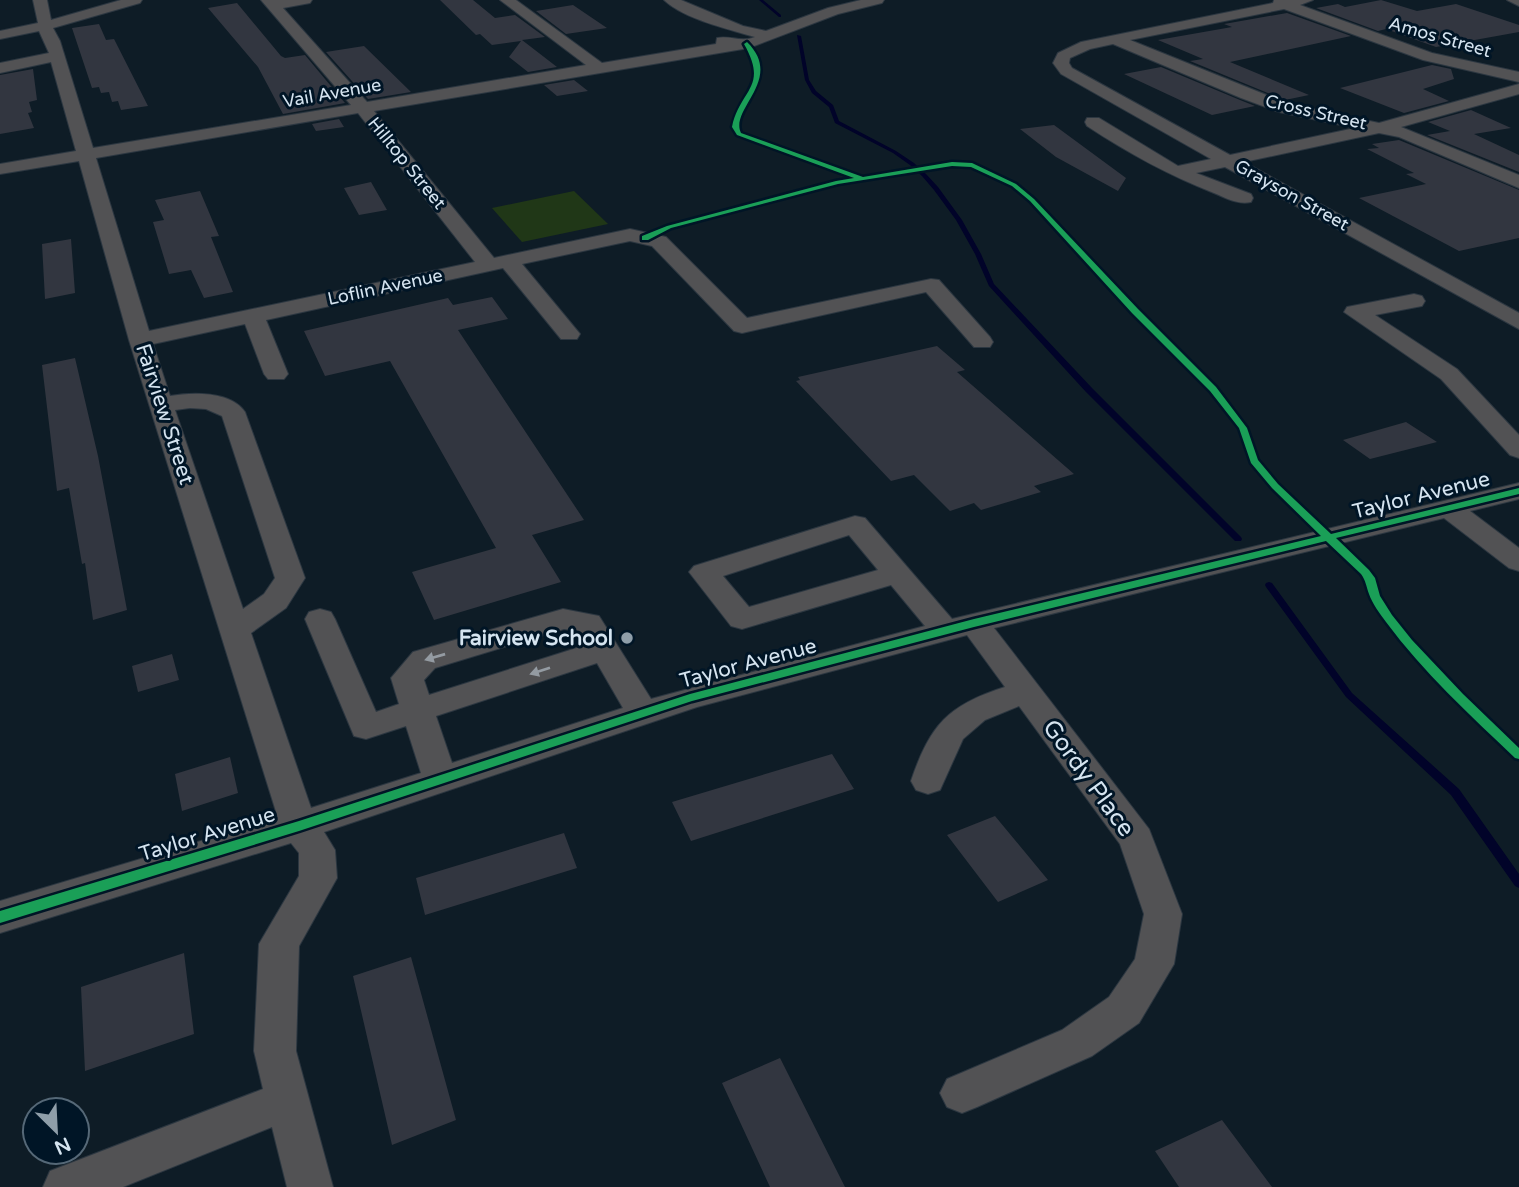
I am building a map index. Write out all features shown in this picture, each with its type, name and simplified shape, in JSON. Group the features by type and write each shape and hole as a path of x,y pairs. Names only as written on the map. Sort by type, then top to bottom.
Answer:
{"street":[{"name":"Fairview Street","path":"40,0 45,25 57,56 140,340 299,827 317,850 318,878 279,944 275,1051 310,1187"},
{"path":"0,35 135,0"},
{"path":"271,3 305,0"},
{"path":"507,0 598,67"},
{"path":"671,0 695,13 709,15 744,35"},
{"name":"Vail Avenue","path":"670,54 877,0"},
{"path":"1065,70 1061,63 1063,56 1071,50 1278,2 1306,0"},
{"name":"Amos Street","path":"1278,2 1428,57 1519,77"},
{"name":"Hilltop Street","path":"271,3 498,262 569,334"},
{"path":"695,13 694,17 720,36"},
{"name":"Vail Avenue","path":"0,169 670,54 706,45 720,36 744,35 754,43 794,27 797,23"},
{"name":"Cross Street","path":"1115,39 1285,108 1382,127 1436,145 1519,182"},
{"path":"0,68 57,56"},
{"name":"Grayson Street","path":"1065,70 1130,109 1230,160 1519,322"},
{"path":"1176,172 1382,127 1519,89"},
{"path":"1093,122 1176,172 1244,198"},
{"name":"Loflin Avenue","path":"140,340 630,235 659,241 742,326 931,285 982,342"},
{"path":"1414,300 1355,313 1449,374 1519,450"},
{"path":"253,316 276,374"},
{"path":"162,405 187,400 213,401 233,412 290,578 275,601 235,630"},
{"name":"Taylor Avenue","path":"0,918 299,827 690,698 960,627 1519,491"},
{"path":"1449,508 1519,562"},
{"name":"Gordy Place","path":"897,573 742,619 704,572 855,524 897,573 960,627 1026,692 1136,839 1163,914 1154,964 1124,1010 1077,1043 962,1093"},
{"path":"320,619 366,727 604,650"},
{"path":"440,780 407,678 424,660 563,619 588,623 643,713"},
{"path":"928,781 937,751 954,725 986,705 1026,692"},
{"path":"66,1187 287,1100"}],"green space":[{"path":"574,191 608,224 522,242 492,208"}],"building":[{"path":"440,0 473,0 495,18 515,15 545,37 522,40 557,67 528,72 509,57 521,41 492,45 480,34 476,35"},
{"path":"1381,0 1417,11 1456,4 1519,25 1519,32 1436,47 1386,29 1378,31 1316,8 1338,4 1345,7"},
{"path":"237,3 281,56 285,58 305,55 345,103 283,114 258,67 208,8"},
{"path":"573,5 607,28 566,34 536,11"},
{"path":"1287,13 1351,36 1230,62 1309,95 1285,100 1190,61 1203,59 1158,40 1232,27 1224,24"},
{"path":"99,24 106,40 114,39 148,106 121,110 118,101 112,102 109,92 101,93 99,87 92,88 72,28"},
{"path":"364,46 411,92 368,99 326,52"},
{"path":"1432,65 1451,69 1454,79 1423,89 1449,101 1404,113 1340,88"},
{"path":"1161,67 1255,106 1212,115 1124,74"},
{"path":"33,69 37,100 29,102 32,112 28,113 34,128 0,134 0,75"},
{"path":"574,80 588,91 557,96 544,85"},
{"path":"1471,110 1511,128 1474,134 1519,155 1519,172 1427,135 1450,131 1428,122"},
{"path":"339,119 344,127 316,131 312,124"},
{"path":"1054,125 1126,178 1118,191 1056,157 1020,129"},
{"path":"1399,140 1519,190 1519,238 1459,251 1359,198 1426,184 1406,174 1414,173 1367,149 1379,148 1372,144"},
{"path":"371,182 387,210 359,215 344,188"},
{"path":"200,191 219,236 211,237 233,292 204,298 191,270 169,274 153,222 164,220 155,200"},
{"path":"71,239 75,293 45,299 42,244"},
{"path":"492,297 508,319 458,330 584,520 532,535 561,582 434,620 412,572 496,548 390,361 325,376 304,331 448,298 453,305"},
{"path":"937,346 965,370 957,372 1074,474 1034,486 1041,492 981,510 974,503 950,511 914,475 891,481 796,381 800,380 798,377"},
{"path":"75,358 98,456 127,610 93,620 85,563 82,564 69,488 57,491 42,365"},
{"path":"1406,422 1437,442 1370,459 1343,440"},
{"path":"172,654 179,680 138,692 132,666"},
{"path":"832,754 854,789 691,841 672,802"},
{"path":"230,757 238,793 182,811 175,774"},
{"path":"995,816 1048,880 998,902 947,835"},
{"path":"564,833 577,868 425,915 416,878"},
{"path":"184,953 194,1034 85,1071 81,987"},
{"path":"411,957 456,1120 392,1145 353,976"},
{"path":"780,1058 845,1187 770,1187 722,1083"},
{"path":"1222,1120 1272,1187 1179,1187 1155,1151"}],"waterway":[{"path":"761,0 780,16"},
{"path":"799,36 807,80 814,92 831,106 837,122 894,152 924,175 959,220 991,285 1089,390 1238,539"},
{"path":"1269,585 1349,695 1455,792 1519,883"}],"cycle path":[{"path":"747,44 756,59 757,74 754,87 737,118 735,127 739,134 863,179 952,164 972,165 1014,185 1032,200 1135,311 1213,389 1243,428 1254,461 1275,486 1365,572 1371,580 1375,596 1408,643 1519,755"},
{"path":"645,238 669,227 838,182 860,179"},
{"path":"0,917 299,826 690,698 974,623 1519,491"}],"place":[{"name":"Fairview School","path":"627,638"}]}
